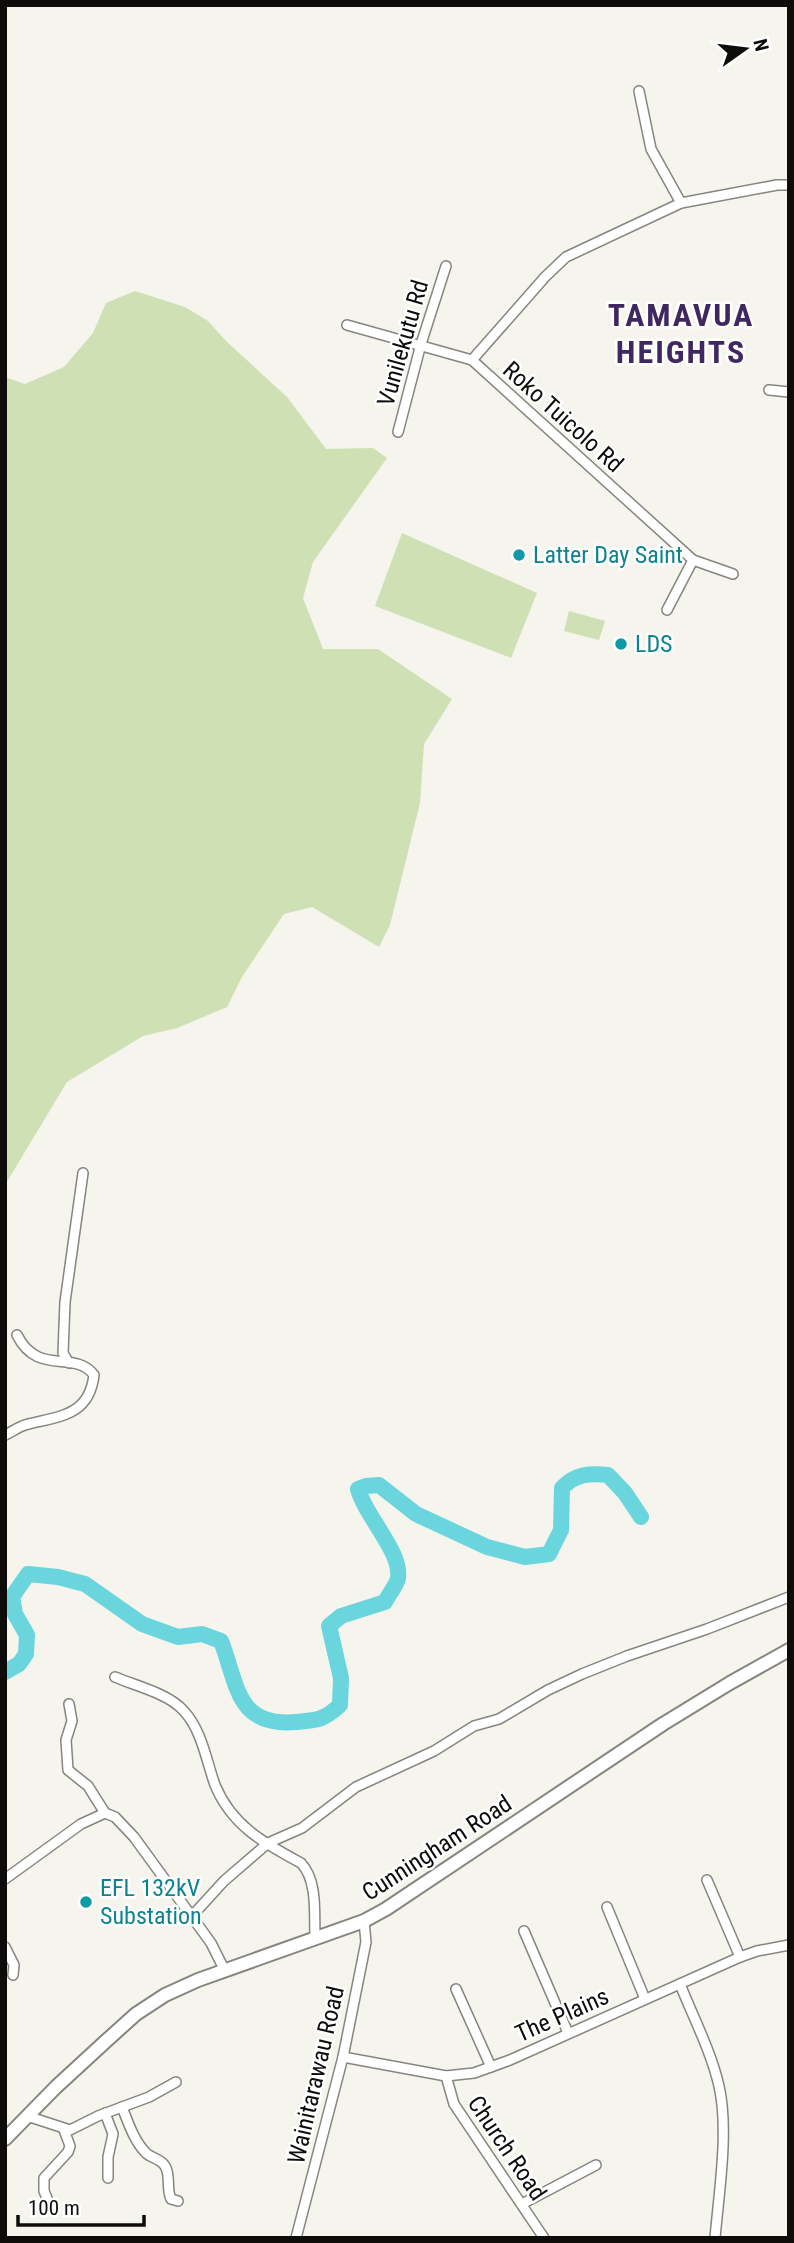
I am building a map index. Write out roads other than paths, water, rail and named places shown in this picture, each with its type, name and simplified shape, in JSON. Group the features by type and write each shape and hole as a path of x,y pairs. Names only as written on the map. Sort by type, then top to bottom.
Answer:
{"main road":[{"name":"Cunningham Road","path":"5,2139 136,2014 173,1991 364,1921 401,1900 663,1724 789,1650"}],"street":[{"path":"639,91 651,149 681,202"},
{"path":"472,360 566,257 681,202 789,185"},
{"name":"Vunilekutu Rd","path":"398,432 421,344 446,266"},
{"name":"Roko Tuicolo Rd","path":"347,325 472,360 693,561 733,574"},
{"path":"769,390 789,392"},
{"path":"667,610 693,561"},
{"path":"69,1363 63,1353 65,1302 83,1173"},
{"path":"5,1435 24,1426 45,1423 86,1402 94,1375 79,1365 36,1357 29,1353 18,1335"},
{"path":"192,1916 224,1881 268,1843 302,1828 356,1787 434,1751 474,1726 499,1719 582,1674 789,1597"},
{"path":"115,1678 170,1700 182,1708 192,1720 224,1804 234,1818 248,1831 302,1863 309,1870 313,1888 315,1937"},
{"path":"69,1704 72,1721 66,1740 68,1770 88,1786 105,1814"},
{"path":"5,1879 81,1824 105,1814 115,1817 134,1837 192,1916 211,1943 225,1971"},
{"path":"707,1880 740,1957"},
{"path":"607,1907 645,1998"},
{"name":"Wainitarawau Road","path":"296,2238 343,2057 366,1942 364,1921"},
{"path":"524,1931 568,2034"},
{"name":"The Plains","path":"343,2057 446,2076 474,2073 740,1957 789,1945"},
{"path":"5,1947 13,1961 13,1975"},
{"path":"680,1984 718,2085 722,2110 716,2238"},
{"path":"456,1989 491,2067"},
{"name":"Church Road","path":"446,2076 454,2104 544,2238"},
{"path":"27,2116 52,2123 64,2130 73,2129 176,2082"},
{"path":"122,2107 135,2137 146,2153 163,2163 166,2168 169,2195 178,2201"},
{"path":"105,2113 113,2137 108,2157 108,2178"},
{"path":"51,2208 44,2191 44,2178 68,2152 64,2130"},
{"path":"522,2204 596,2165"}],"waterway":[{"path":"5,1672 19,1664 26,1654 27,1635 15,1614 12,1597 28,1574 58,1577 85,1584 142,1624 178,1637 202,1634 221,1641 242,1700 261,1718 276,1722 315,1720 340,1705 341,1678 329,1626 341,1616 385,1602 398,1578 394,1557 358,1489 379,1485 416,1514 487,1547 525,1557 549,1554 561,1530 562,1488 577,1477 608,1475 625,1493 641,1517"}],"place":[{"name":"Latter Day Saint","path":"519,555"},
{"name":"LDS","path":"621,644"},
{"name":"EFL 132kV Substation","path":"86,1902"}],"district":[{"name":"TAMAVUA HEIGHTS","path":"681,334"}]}
